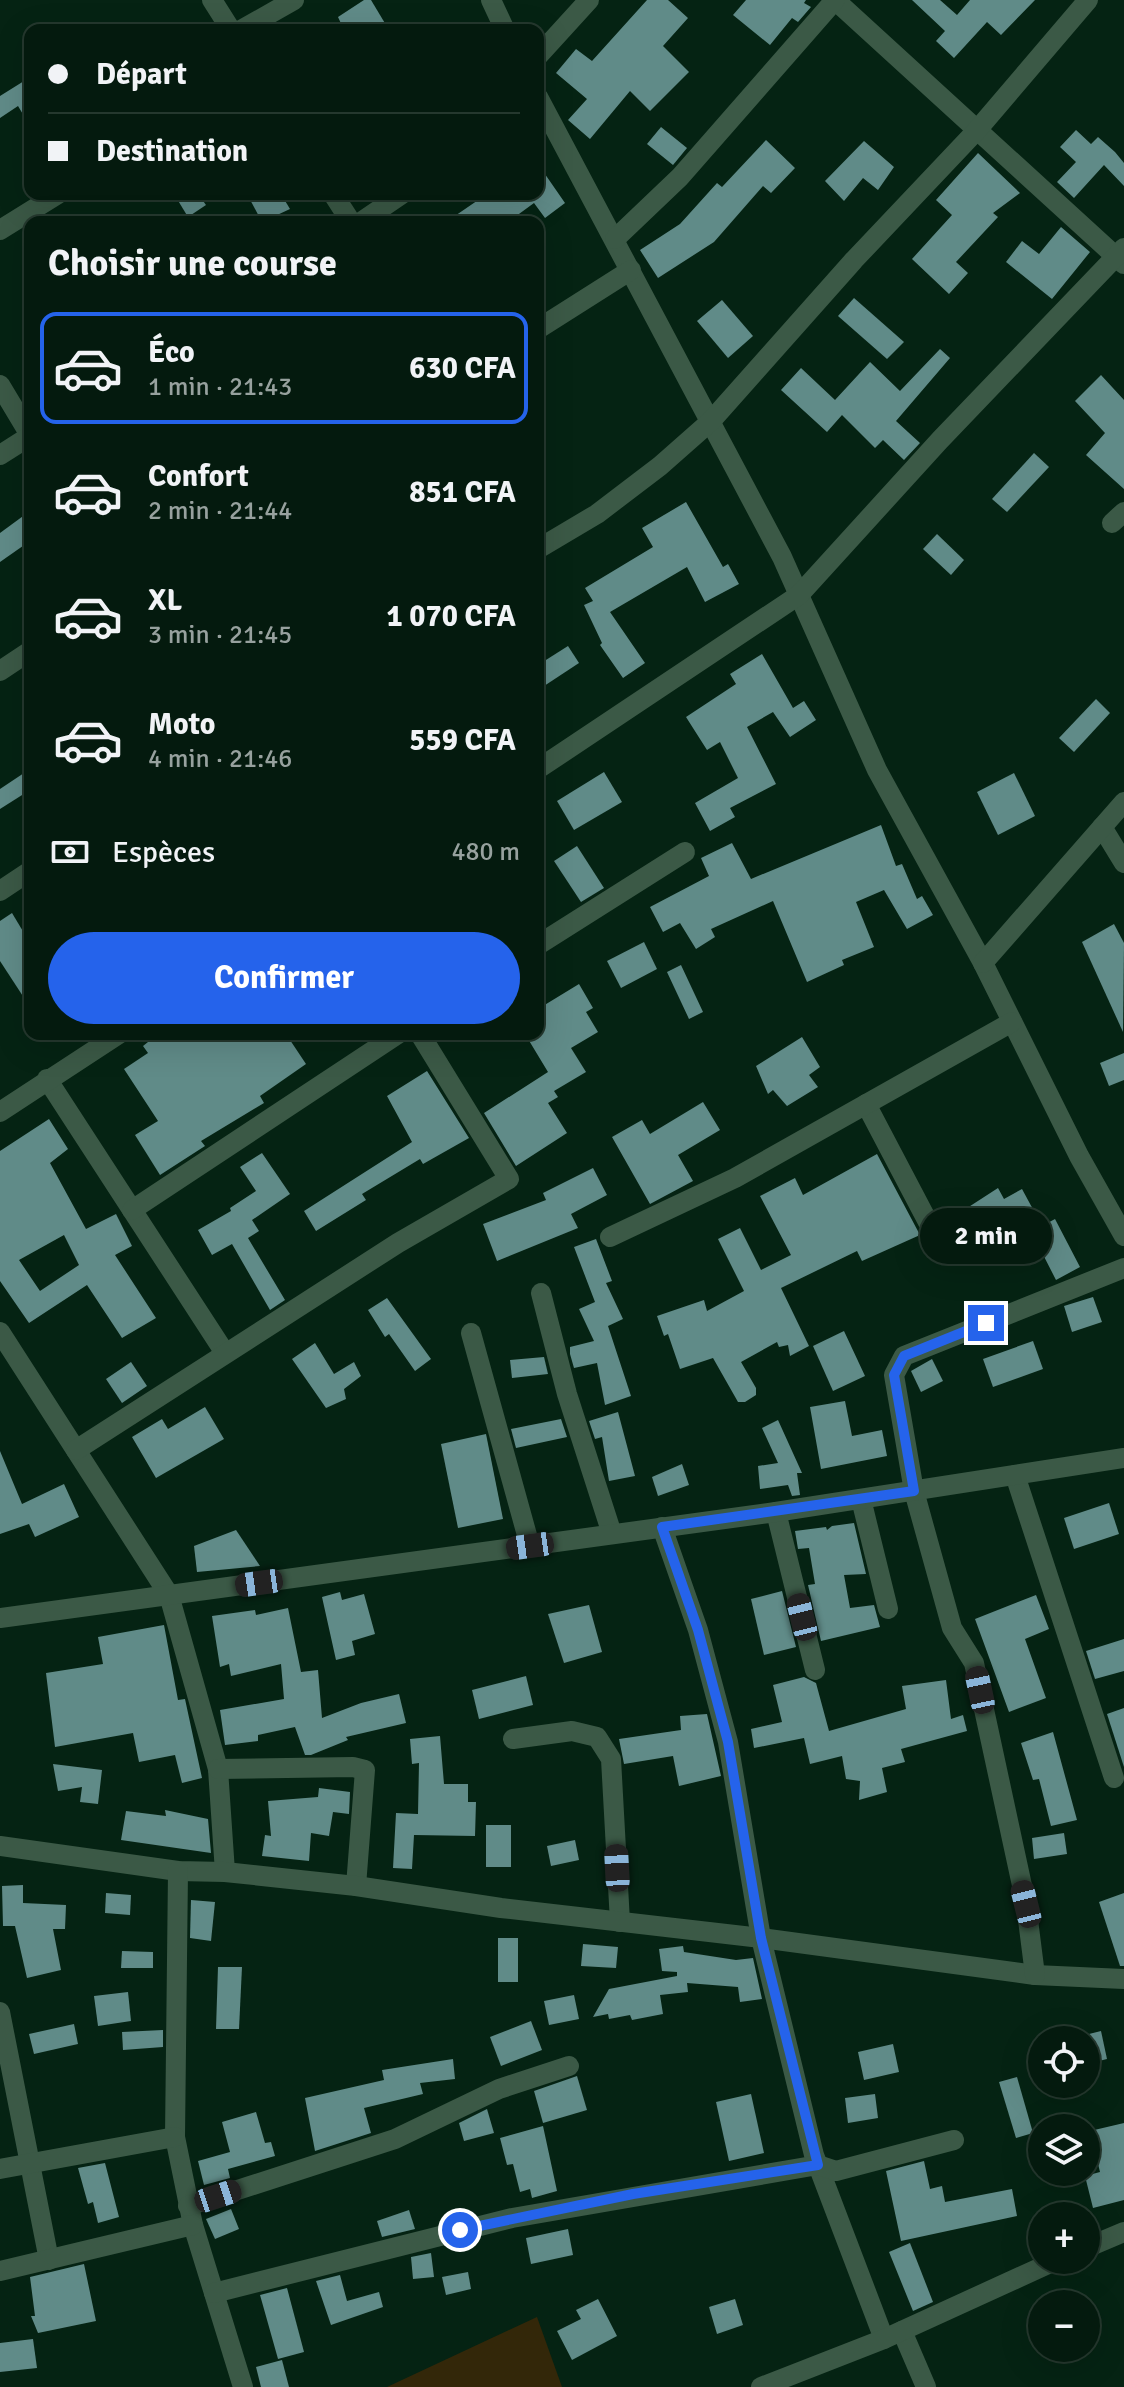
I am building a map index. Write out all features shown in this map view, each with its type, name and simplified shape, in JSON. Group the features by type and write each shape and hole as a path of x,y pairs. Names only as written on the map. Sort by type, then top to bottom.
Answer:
{"street":[{"path":"212,0 227,24"},
{"path":"252,24 294,0"},
{"path":"491,0 502,24"},
{"path":"544,49 589,0"},
{"path":"544,765 799,595 940,440 1121,256 835,0 680,177 615,239"},
{"path":"544,545 597,514 660,466 711,421 854,260 978,129 1088,0"},
{"path":"544,108 711,421 799,595 877,770 983,963 1124,1236"},
{"path":"0,230 48,200"},
{"path":"370,216 393,200"},
{"path":"544,325 631,270"},
{"path":"0,385 24,425"},
{"path":"0,455 24,439"},
{"path":"0,671 24,655"},
{"path":"983,963 1124,802"},
{"path":"1102,827 1124,863"},
{"path":"544,941 685,852"},
{"path":"0,891 24,875"},
{"path":"610,1237 735,1178 1012,1022"},
{"path":"0,1112 109,1040"},
{"path":"132,1210 387,1040"},
{"path":"76,1450 398,1243 509,1179 424,1040"},
{"path":"47,1079 225,1353"},
{"path":"866,1104 928,1222"},
{"path":"1035,1975 1026,1904 974,1663 952,1628 914,1491 894,1375 904,1356 1124,1268"},
{"path":"541,1293 567,1394 612,1534"},
{"path":"0,1332 169,1595 218,1769 225,1872"},
{"path":"471,1333 530,1546"},
{"path":"0,1618 776,1512 1124,1458"},
{"path":"1015,1475 1114,1778"},
{"path":"861,1499 888,1609"},
{"path":"776,1512 815,1670"},
{"path":"662,1527 698,1630 728,1742 761,1938 818,2165 893,2335 926,2387"},
{"path":"513,1739 572,1731 597,1737 611,1759 620,1922"},
{"path":"218,1769 353,1767 365,1770 356,1886"},
{"path":"0,1846 178,1871 225,1872 356,1886 1035,1975 1124,1979"},
{"path":"178,1871 175,2137 191,2215 243,2387"},
{"path":"0,2012 49,2260"},
{"path":"0,2271 49,2260 191,2215 395,2139 486,2095 569,2066"},
{"path":"0,2169 175,2137"},
{"path":"214,2293 512,2218 818,2165 836,2171 954,2140"},
{"path":"1100,2242 1124,2232"},
{"path":"761,2387 893,2335 1028,2273"}],"shaded area":[{"path":"537,2317 562,2387 387,2387"}],"building":[{"path":"364,0 371,0 385,24 341,24 338,17"},
{"path":"647,0 668,0 688,18 663,46 689,72 650,111 630,91 590,139 568,120 587,99 556,73 576,49 592,61"},
{"path":"746,0 806,0 804,3 811,7 798,22 792,18 770,45 733,15"},
{"path":"912,0 940,0 957,15 970,0 1035,0 1001,35 987,22 954,58 936,41 945,31"},
{"path":"24,81 24,116 18,106 0,118 0,96"},
{"path":"661,127 687,148 673,165 647,144"},
{"path":"1076,130 1091,144 1098,137 1115,152 1124,163 1124,186 1104,165 1074,198 1057,182 1076,162 1060,147"},
{"path":"766,140 795,168 771,193 763,186 714,242 658,278 640,250 680,224 717,183 722,187"},
{"path":"864,141 894,167 878,190 863,178 844,201 825,181"},
{"path":"978,153 1020,193 993,213 998,217 956,262 968,273 949,294 912,259 952,215 936,200"},
{"path":"544,173 565,203 545,218 534,203 516,216 455,216 478,200 544,200"},
{"path":"178,200 202,200 206,205 187,216"},
{"path":"250,200 285,200 290,209 275,216 259,216"},
{"path":"1061,227 1090,252 1052,299 1006,262 1022,241 1039,254"},
{"path":"854,298 904,342 887,359 838,316"},
{"path":"722,300 753,336 728,358 697,321"},
{"path":"940,349 950,358 896,421 920,443 904,460 883,440 875,448 842,415 827,432 781,390 801,368 835,400 870,362 900,391"},
{"path":"1101,375 1124,400 1124,489 1086,455 1105,433 1075,401"},
{"path":"1034,453 1049,467 1007,512 992,499"},
{"path":"686,502 723,567 728,564 739,584 705,602 687,567 610,612 645,663 623,678 600,645 602,643 584,605 593,601 585,588 653,547 642,528"},
{"path":"24,515 24,545 0,562 0,533"},
{"path":"937,534 964,560 951,575 923,549"},
{"path":"568,646 579,663 544,686 544,661"},
{"path":"762,654 793,708 804,701 816,720 790,737 773,712 747,727 776,784 730,808 735,817 710,831 695,803 738,778 720,742 707,750 686,717 736,684 730,674"},
{"path":"1096,699 1110,713 1074,752 1059,738"},
{"path":"604,772 622,802 574,830 557,801"},
{"path":"24,773 24,794 0,809 0,789"},
{"path":"1014,773 1035,816 998,835 977,792"},
{"path":"881,825 896,866 902,864 917,899 922,896 933,915 907,929 884,890 856,902 874,947 842,960 844,965 807,982 773,901 711,929 715,937 696,949 680,923 663,932 650,907 709,876 701,858 732,843 751,879"},
{"path":"577,846 604,888 581,902 554,861"},
{"path":"12,913 24,933 24,998 0,961 0,921"},
{"path":"1114,924 1124,943 1123,1032 1082,942"},
{"path":"644,942 657,969 621,988 607,961"},
{"path":"681,965 703,1012 689,1019 667,972"},
{"path":"579,984 593,1008 586,1012 598,1032 571,1048 586,1072 554,1091 558,1097 548,1103 567,1133 516,1166 484,1113 548,1072 529,1040 544,1040 544,1005"},
{"path":"802,1037 820,1067 809,1075 818,1087 787,1106 773,1090 768,1094 756,1066"},
{"path":"150,1040 290,1040 306,1064 260,1096 264,1103 201,1141 205,1146 160,1175 135,1135 158,1121 124,1069 148,1053 143,1046"},
{"path":"1124,1053 1124,1080 1109,1086 1100,1063"},
{"path":"427,1071 469,1138 423,1164 420,1159 362,1194 366,1200 316,1231 304,1211 412,1142 387,1096"},
{"path":"703,1102 720,1130 678,1155 693,1181 650,1204 612,1137 642,1120 650,1134"},
{"path":"49,1119 68,1149 50,1163 86,1229 116,1214 132,1246 115,1255 156,1318 122,1338 87,1285 29,1323 0,1281 0,1151","holes":["64,1235 79,1265 40,1291 19,1260"]},
{"path":"262,1153 290,1194 252,1220 259,1231 248,1238 285,1300 270,1310 232,1244 212,1255 198,1230 231,1211 230,1208 256,1191 240,1167"},
{"path":"877,1154 920,1235 862,1261 857,1251 781,1288 809,1346 790,1356 788,1345 779,1347 777,1342 741,1362 756,1388 756,1395 745,1402 738,1402 713,1358 680,1369 668,1334 664,1336 657,1316 704,1300 707,1311 744,1291 718,1239 740,1228 761,1270 791,1255 760,1196 795,1178 803,1195"},
{"path":"593,1168 607,1195 571,1214 578,1228 497,1261 483,1224 546,1200 543,1193"},
{"path":"998,1188 1004,1199 1022,1189 1042,1226 1055,1219 1080,1267 1056,1280 1033,1235 1013,1245 995,1212 957,1237 947,1221"},
{"path":"596,1239 612,1281 606,1283 623,1319 608,1326 631,1396 605,1405 597,1363 574,1368 570,1354 570,1347 594,1341 579,1309 595,1302 574,1247"},
{"path":"1093,1297 1102,1322 1072,1332 1064,1306"},
{"path":"387,1298 431,1359 415,1371 389,1334 385,1337 368,1310"},
{"path":"844,1331 865,1376 833,1391 813,1346"},
{"path":"1033,1341 1043,1369 993,1387 983,1359"},
{"path":"315,1343 334,1374 354,1362 361,1376 344,1389 346,1399 326,1408 292,1359"},
{"path":"544,1357 548,1374 512,1378 510,1360"},
{"path":"932,1359 943,1381 921,1392 911,1371"},
{"path":"131,1362 147,1386 122,1403 106,1379"},
{"path":"845,1401 852,1436 882,1430 887,1456 821,1469 810,1407"},
{"path":"205,1407 224,1439 156,1478 132,1437 162,1419 168,1429"},
{"path":"618,1412 635,1476 609,1481 602,1437 595,1439 589,1421"},
{"path":"561,1419 567,1437 516,1448 511,1429"},
{"path":"778,1420 802,1473 797,1473 800,1495 792,1496 788,1485 760,1489 758,1466 778,1463 762,1428"},
{"path":"486,1434 503,1519 458,1528 441,1444"},
{"path":"0,1451 22,1504 64,1484 79,1517 35,1537 29,1524 0,1534"},
{"path":"682,1464 689,1485 658,1496 652,1477"},
{"path":"1109,1503 1119,1534 1074,1549 1064,1518"},
{"path":"854,1523 866,1574 844,1575 850,1608 874,1605 880,1627 821,1641 808,1585 815,1584 809,1548 798,1549 795,1531 826,1527 827,1530 832,1526"},
{"path":"236,1530 260,1566 197,1572 194,1546"},
{"path":"782,1591 796,1647 764,1655 751,1599"},
{"path":"340,1592 342,1600 364,1594 375,1634 352,1641 355,1655 336,1660 322,1597"},
{"path":"1036,1595 1049,1629 1025,1639 1046,1698 1009,1712 975,1619"},
{"path":"589,1605 602,1652 564,1663 548,1614"},
{"path":"288,1608 301,1672 318,1670 322,1718 361,1703 399,1694 406,1723 346,1737 348,1740 311,1755 305,1755 295,1727 258,1735 258,1741 225,1745 220,1710 284,1699 281,1664 231,1676 229,1664 220,1667 212,1616 255,1610 256,1615"},
{"path":"164,1625 178,1700 185,1699 202,1778 182,1783 175,1755 139,1762 133,1733 55,1747 46,1673 103,1664 98,1637"},
{"path":"1124,1639 1124,1671 1095,1679 1086,1651"},
{"path":"526,1676 533,1705 479,1719 472,1690"},
{"path":"804,1677 816,1683 829,1731 906,1709 902,1686 946,1680 951,1719 963,1715 967,1731 901,1749 905,1762 882,1768 887,1792 859,1800 860,1781 846,1779 842,1756 810,1764 804,1738 754,1748 751,1729 782,1722 773,1685"},
{"path":"1124,1708 1124,1767 1107,1714"},
{"path":"707,1714 721,1776 679,1786 673,1756 624,1764 619,1739 681,1730 680,1716"},
{"path":"1053,1732 1077,1820 1051,1826 1039,1779 1033,1780 1021,1743"},
{"path":"440,1736 444,1784 468,1784 468,1802 476,1802 475,1836 414,1835 412,1869 393,1868 396,1813 418,1814 419,1763 412,1764 410,1739"},
{"path":"53,1764 102,1770 98,1804 80,1802 82,1787 58,1791"},
{"path":"319,1788 350,1792 349,1814 333,1812 329,1836 311,1833 309,1861 262,1856 265,1835 271,1836 268,1801 318,1797"},
{"path":"165,1810 208,1819 211,1853 121,1840 126,1811 166,1816"},
{"path":"486,1825 511,1825 511,1867 486,1867"},
{"path":"1064,1833 1067,1854 1034,1859 1032,1838"},
{"path":"575,1840 579,1860 551,1866 547,1846"},
{"path":"23,1885 23,1903 66,1905 65,1929 53,1929 61,1970 27,1978 15,1926 3,1926 2,1886"},
{"path":"106,1893 131,1895 130,1915 105,1913"},
{"path":"1124,1893 1124,1966 1120,1966 1099,1902"},
{"path":"191,1900 215,1902 211,1941 190,1938"},
{"path":"498,1938 518,1938 518,1982 498,1982"},
{"path":"583,1944 618,1947 616,1968 581,1966"},
{"path":"683,1946 684,1952 736,1960 753,1958 762,1999 740,2002 738,1987 687,1983 688,1992 660,1995 663,2014 632,2020 630,2015 609,2019 608,2014 593,2017 609,1989 677,1976 677,1972 662,1971 659,1949"},
{"path":"122,1951 153,1952 153,1968 121,1968"},
{"path":"218,1967 242,1967 239,2029 216,2029"},
{"path":"128,1992 131,2021 98,2026 94,1996"},
{"path":"574,1995 579,2019 549,2025 544,2001"},
{"path":"531,2021 542,2050 501,2066 490,2037"},
{"path":"74,2024 78,2044 34,2054 29,2034"},
{"path":"163,2030 163,2047 123,2050 122,2032"},
{"path":"1100,2031 1107,2059 1100,2061"},
{"path":"893,2044 899,2072 864,2080 858,2052"},
{"path":"453,2059 455,2079 420,2083 423,2094 364,2108 371,2133 315,2151 305,2098 384,2080 382,2070"},
{"path":"577,2076 587,2110 543,2123 534,2091"},
{"path":"1017,2077 1028,2116 1028,2134 1016,2138 999,2082"},
{"path":"751,2094 764,2153 729,2161 716,2102"},
{"path":"875,2094 878,2118 848,2123 845,2098"},
{"path":"487,2109 494,2133 464,2141 459,2123"},
{"path":"256,2112 265,2143 271,2142 275,2156 228,2169 230,2178 204,2185 198,2161 230,2152 222,2122"},
{"path":"1124,2123 1124,2200 1100,2206 1100,2202 1092,2202 1088,2186 1100,2186 1100,2129"},
{"path":"543,2126 557,2191 532,2198 530,2189 520,2192 513,2164 507,2165 500,2138"},
{"path":"924,2161 930,2189 942,2186 945,2202 1012,2189 1017,2216 901,2241 886,2171"},
{"path":"105,2163 119,2217 98,2223 93,2202 88,2204 78,2168"},
{"path":"231,2209 239,2229 215,2239 206,2219"},
{"path":"409,2210 415,2229 382,2237 377,2221"},
{"path":"568,2229 573,2255 531,2264 526,2238"},
{"path":"910,2243 933,2302 913,2311 889,2252"},
{"path":"431,2253 434,2277 413,2279 411,2257"},
{"path":"84,2264 96,2321 38,2333 31,2316 35,2316 30,2277"},
{"path":"468,2272 471,2289 446,2295 442,2277"},
{"path":"340,2275 347,2301 379,2292 383,2307 331,2325 316,2281"},
{"path":"287,2288 304,2352 278,2359 260,2295"},
{"path":"598,2299 617,2336 572,2360 557,2331 581,2319 576,2310"},
{"path":"735,2299 743,2325 717,2334 709,2307"},
{"path":"33,2339 37,2368 0,2372 0,2343"},
{"path":"282,2360 289,2387 261,2387 256,2367"}],"route":[{"path":"460,2230 633,2194 818,2165 761,1938 728,1742 698,1630 662,1527 914,1491 894,1375 896,1365 904,1356 986,1323"}]}
